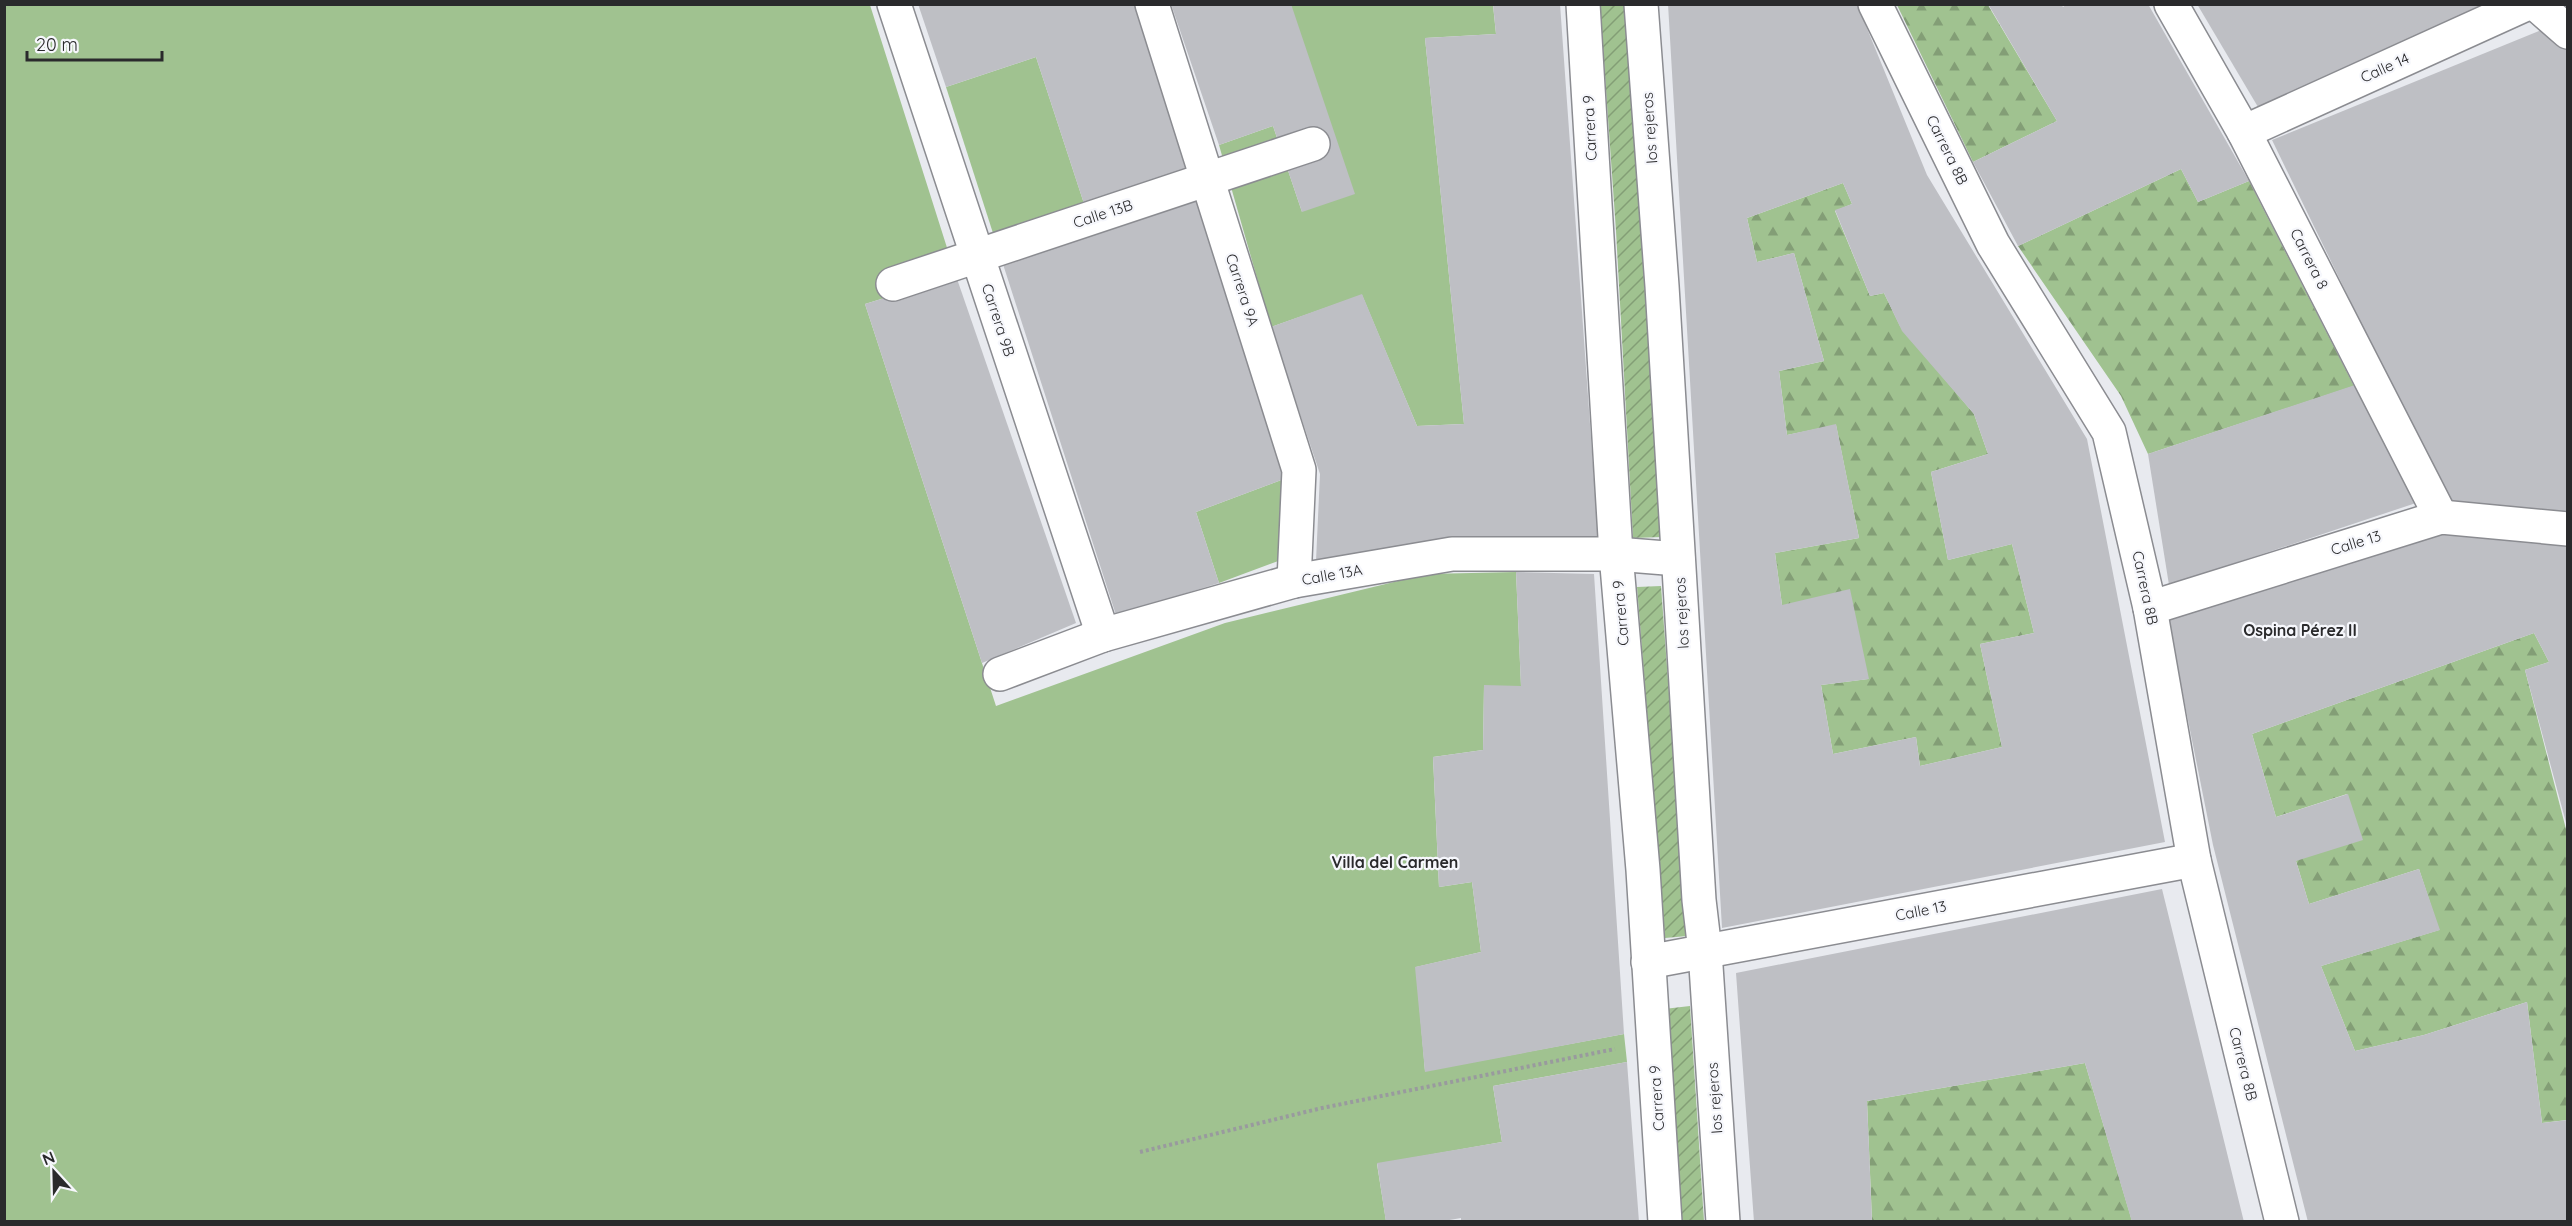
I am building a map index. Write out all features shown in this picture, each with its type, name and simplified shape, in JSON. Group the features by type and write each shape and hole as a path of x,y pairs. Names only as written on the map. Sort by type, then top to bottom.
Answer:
{"street":[{"name":"Carrera 9B","path":"894,4 1103,635"},
{"name":"Carrera 9A","path":"1152,4 1299,470 1294,581"},
{"name":"Carrera 9","path":"1583,4 1616,554 1643,870 1665,1221"},
{"name":"los rejeros","path":"1641,4 1699,900 1705,951 1723,1221"},
{"name":"Carrera 8B","path":"1875,4 1993,244 2109,432 2150,608 2194,860 2282,1221"},
{"name":"Carrera 8","path":"2171,4 2244,132 2441,517"},
{"name":"Calle 14","path":"2244,132 2526,4"},
{"path":"2536,4 2568,32"},
{"name":"Calle 13B","path":"893,284 1313,144"},
{"name":"Calle 13","path":"2150,608 2441,517 2568,529"},
{"name":"Calle 13A","path":"1000,674 1103,635 1294,581 1452,554 1616,554 1678,559"},
{"name":"Calle 13","path":"1648,962 2194,860"}],"path":[{"path":"1140,1152 1322,1108 1654,1042"}],"green space":[{"path":"5,5 870,5 956,276 865,304 996,706 1225,623 1427,574 1516,572 1521,686 1484,686 1483,750 1433,757 1439,887 1472,882 1481,952 1416,967 1425,1071 1624,1034 1627,1062 1493,1086 1502,1142 1377,1164 1386,1221 5,1222"},
{"path":"1291,5 1493,5 1496,34 1425,38 1464,424 1417,426 1362,295 1271,327 1219,145 1273,126 1302,212"},
{"path":"1600,5 1625,5 1662,537 1633,538 1616,231"},
{"path":"1897,5 1988,5 2057,121 1973,162"},
{"path":"1036,57 1091,225 1001,258 946,87"},
{"path":"2181,169 2198,202 2249,181 2354,386 2148,454 2121,396 2018,246"},
{"path":"1843,183 1852,204 1835,211 1870,296 1884,293 1900,326 1974,414 1988,454 1931,472 1948,560 2012,544 2034,633 1980,644 2002,747 1920,766 1916,737 1833,754 1821,685 1868,679 1782,605 1775,553 1859,538 1836,425 1787,435 1779,371 1824,361 1794,253 1757,262 1747,218"},
{"path":"1284,479 1281,560 1219,583 1196,512"},
{"path":"1661,586 1687,936 1665,938 1637,587"},
{"path":"2534,633 2549,662 2525,670 2567,833 2567,1120 2542,1123 2527,1002 2424,1035 2355,1051 2321,966 2439,930 2419,869 2309,904 2296,861 2347,794 2276,817 2252,734"},
{"path":"1690,1006 1704,1221 1680,1221 1664,1009"},
{"path":"2085,1063 2132,1221 1872,1221 1867,1101"}],"building":[{"path":"918,4 1136,4 1284,479 1196,512 1219,583 1116,615 1001,258 1091,225 1036,57 946,87"},
{"path":"1171,4 1291,4 1355,194 1302,212 1273,126 1219,145"},
{"path":"1493,4 1560,4 1598,536 1432,540 1316,561 1320,474 1271,327 1362,294 1417,426 1464,424 1425,38 1496,34"},
{"path":"1668,4 1857,4 1927,175 2087,439 2165,842 1722,928","holes":["1843,183 1852,204 1835,210 1870,296 1884,293 1902,331 1974,414 1988,454 1931,472 1948,560 2012,544 2034,633 1980,644 2002,747 1920,766 1916,737 1833,754 1821,685 1869,679 1850,589 1782,605 1775,553 1859,538 1836,424 1787,435 1779,371 1824,361 1794,253 1757,262 1747,218"]},
{"path":"1988,4 2061,4 2063,7 2067,4 2148,4 2249,181 2198,202 2181,169 2018,246 1973,162 2057,121"},
{"path":"2197,4 2492,4 2258,107"},
{"path":"2546,28 2568,49 2568,517 2450,506 2272,140"},
{"path":"956,276 1076,623 982,663 865,304"},
{"path":"2355,385 2416,503 2169,585 2148,454"},
{"path":"2441,534 2498,536 2568,546 2568,830 2525,670 2549,662 2534,633 2252,734 2276,817 2348,794 2363,840 2296,861 2309,904 2419,869 2440,930 2321,966 2355,1051 2424,1035 2527,1002 2542,1123 2568,1120 2568,1222 2308,1222 2213,845 2167,615"},
{"path":"1516,572 1594,574 1624,1034 1425,1072 1415,967 1481,952 1472,882 1439,887 1433,757 1483,750 1484,685 1521,686"},
{"path":"2162,889 2244,1222 2132,1222 2085,1063 1867,1101 1872,1222 1754,1222 1736,973"},
{"path":"1627,1062 1639,1222 1461,1222 1461,1218 1438,1222 1386,1222 1377,1163 1502,1142 1493,1086"}],"district":[{"name":"Ospina Pérez II","path":"2300,630"},
{"name":"Villa del Carmen","path":"1395,862"}]}
